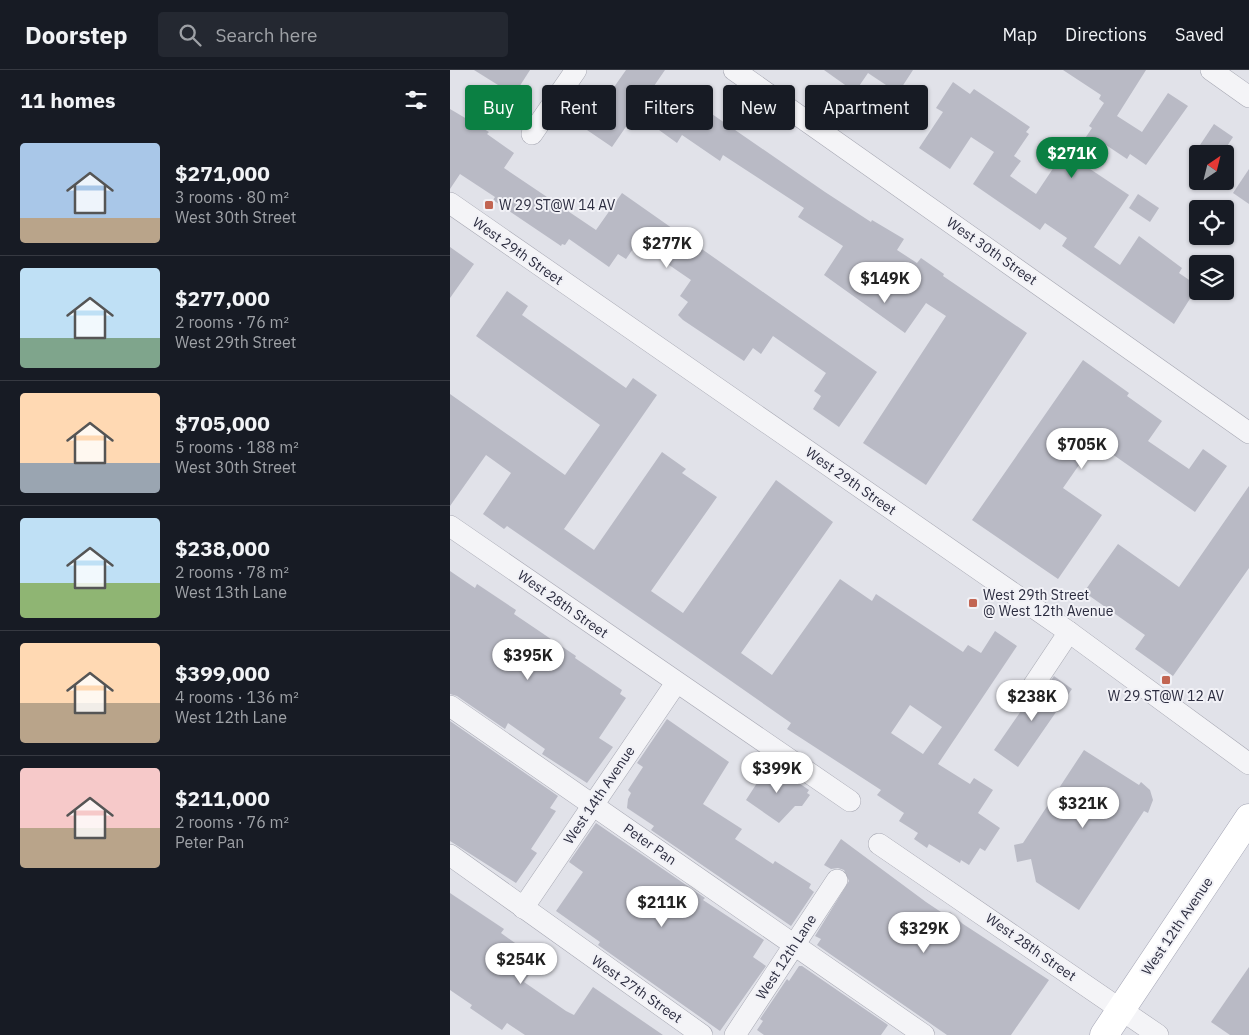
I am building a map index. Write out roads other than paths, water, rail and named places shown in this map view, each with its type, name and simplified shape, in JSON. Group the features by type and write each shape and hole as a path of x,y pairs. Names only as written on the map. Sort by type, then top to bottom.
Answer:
{"main road":[{"name":"West 12th Avenue","path":"1104,1035 1249,818"}],"street":[{"path":"532,134 576,70"},
{"name":"West 30th Street","path":"734,70 1249,433"},
{"path":"1211,70 1249,97"},
{"name":"West 29th Street","path":"450,203 1069,632 1249,764"},
{"name":"West 28th Street","path":"450,526 850,801"},
{"path":"1033,686 1069,632"},
{"name":"West 14th Avenue","path":"523,908 676,683"},
{"name":"Peter Pan","path":"450,706 593,804 793,946 924,1035"},
{"name":"West 28th Street","path":"879,844 1158,1035"},
{"name":"West 27th Street","path":"450,855 702,1035"},
{"name":"West 12th Lane","path":"735,1035 837,880"}],"place":[{"name":"W 29 ST@W 14 AV","path":"489,205"},
{"name":"West 29th Street @ West 12th Avenue","path":"973,603"},
{"name":"W 29 ST@W 12 AV","path":"1166,680"}]}
